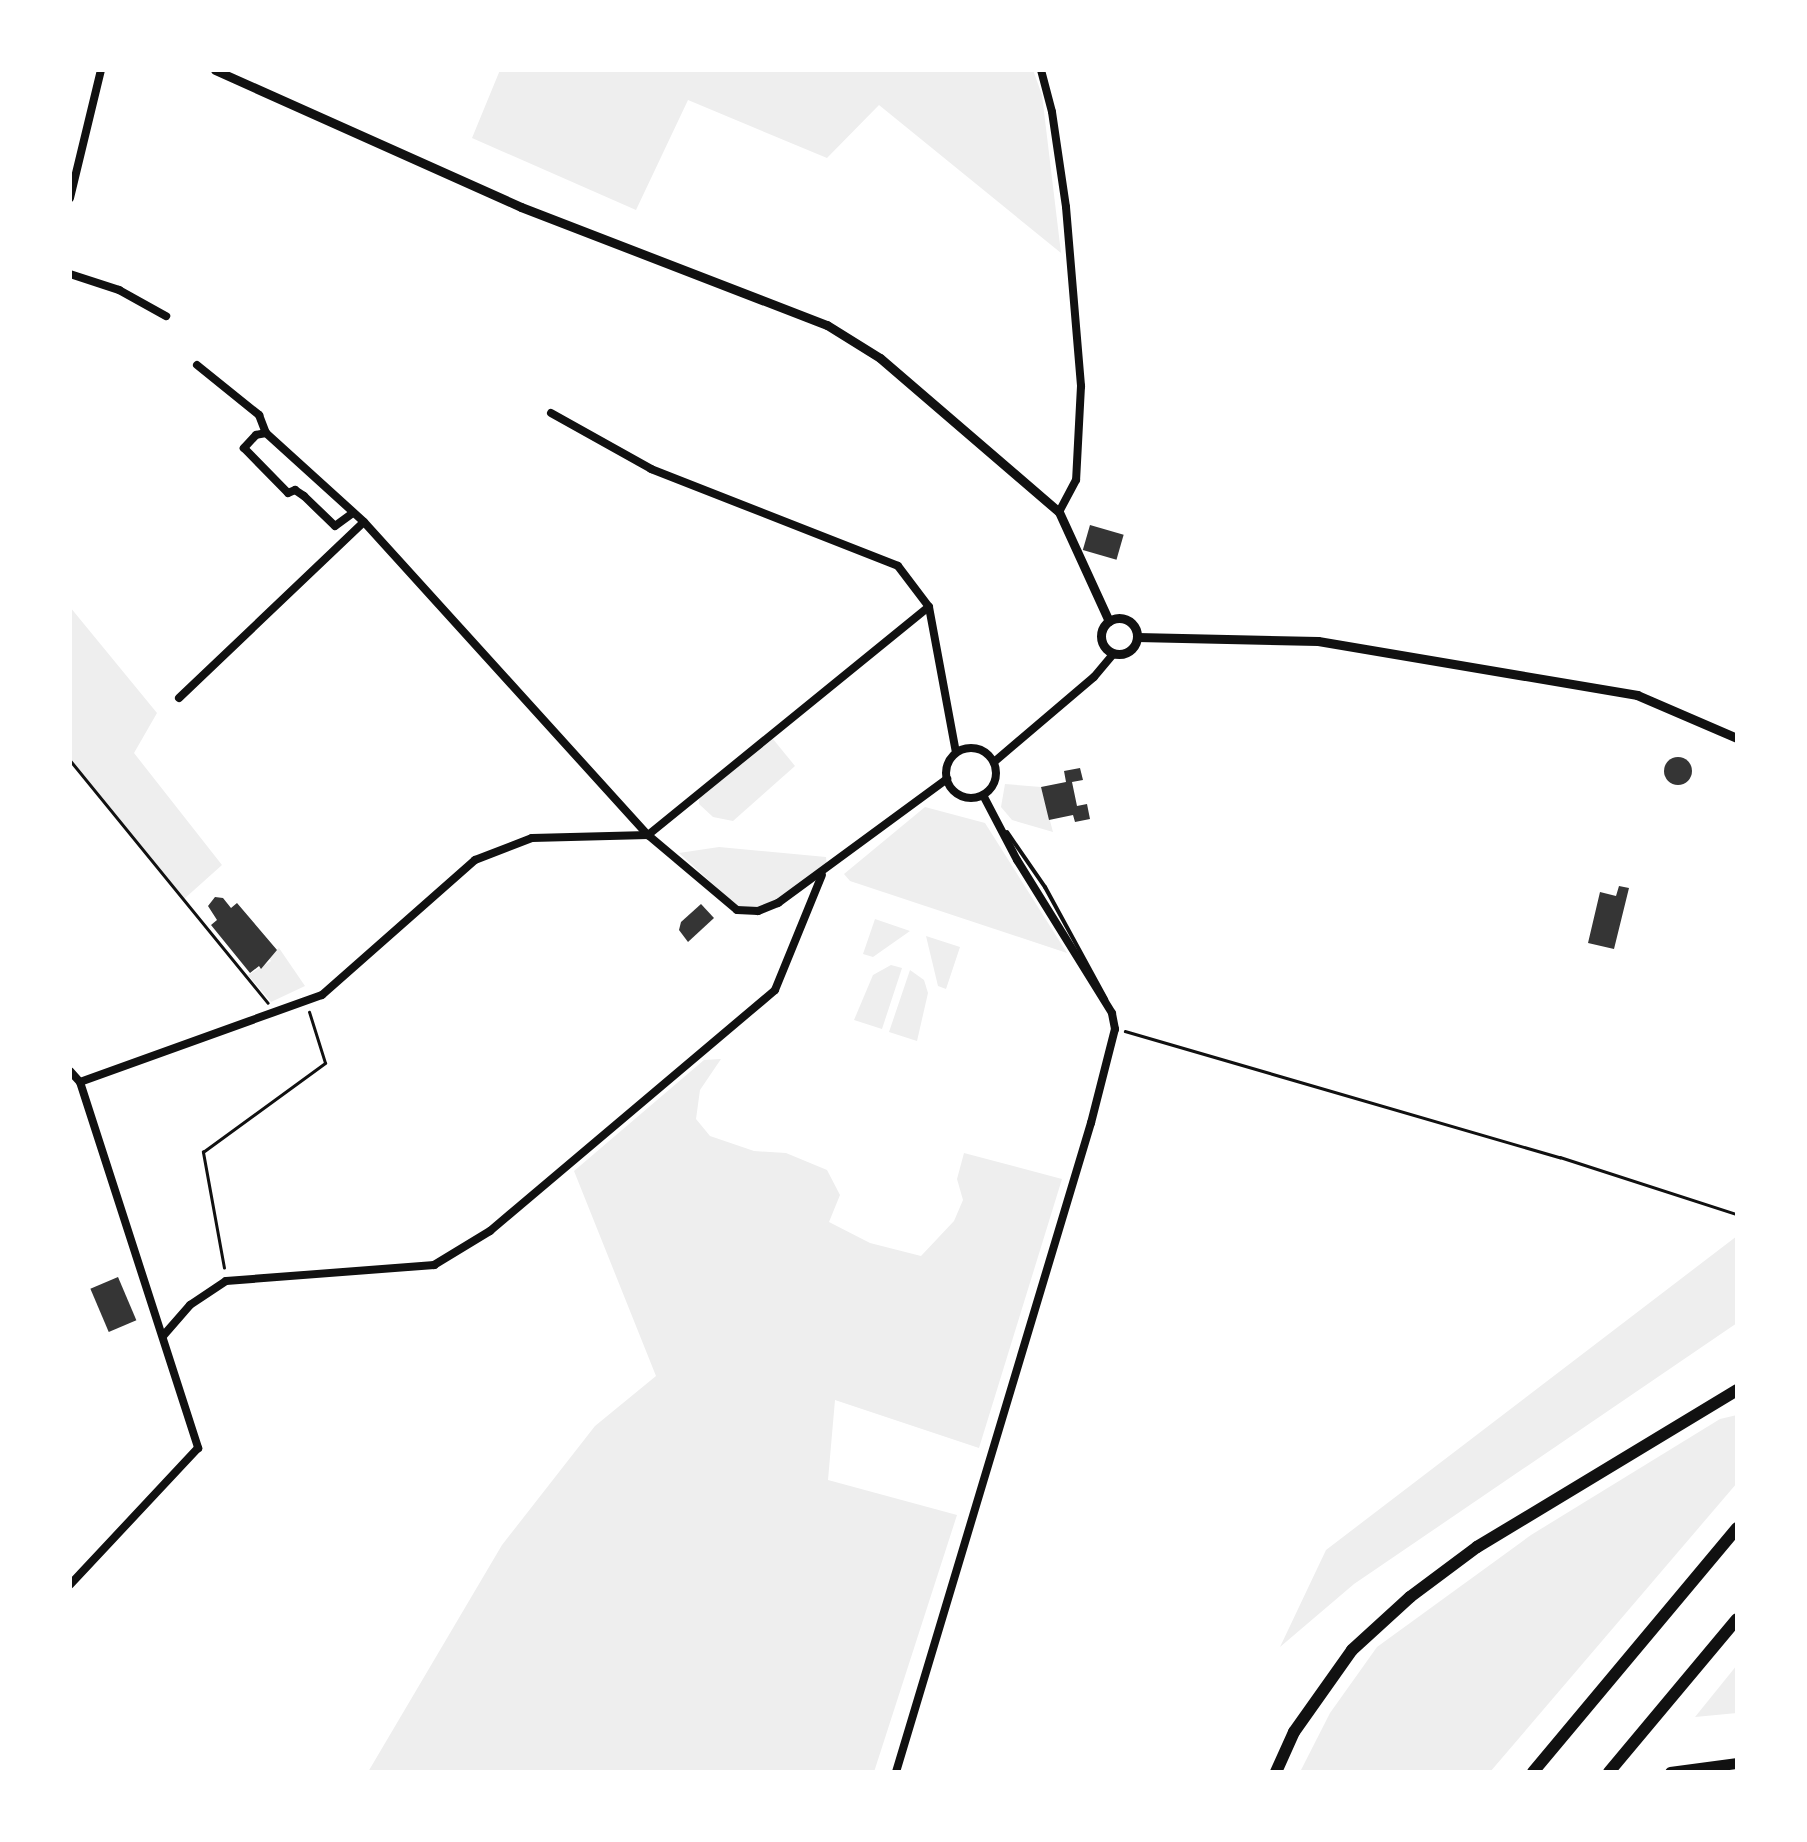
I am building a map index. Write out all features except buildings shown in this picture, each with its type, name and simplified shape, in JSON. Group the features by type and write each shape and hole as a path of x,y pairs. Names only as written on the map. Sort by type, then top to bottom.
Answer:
{"highway":[{"path":"1276,1772 1294,1732 1352,1650 1410,1597 1477,1547 1737,1390"},
{"path":"1534,1772 1737,1528"},
{"path":"1609,1772 1737,1620"}],"main road":[{"path":"1670,1772 1737,1763"}],"street":[{"path":"70,198 101,70"},
{"path":"215,70 521,207 827,324 880,358 1059,512 1110,621"},
{"path":"1041,70 1052,112 1066,207 1081,386 1076,480 1059,512"},
{"path":"70,274 119,290 166,316"},
{"path":"197,365 259,415 266,433 364,522 648,835 737,910 758,911 778,903 822,875 946,779"},
{"path":"551,413 651,469 898,566 929,607 956,752"},
{"path":"266,433 256,435 244,448 288,493 295,490 304,496 336,526 354,512"},
{"path":"179,698 364,522"},
{"path":"80,1082 322,995 475,860 532,838 648,835 929,607"},
{"path":"994,762 1094,677 1113,654 1129,651 1137,638 1134,627 1125,620 1110,621"},
{"path":"1110,621 1101,636 1104,647 1113,654"},
{"path":"1137,638 1336,644 1637,695 1737,738"},
{"path":"973,747 994,762 996,780 983,795 958,794 946,779 946,767 956,752 973,747"},
{"path":"896,1772 1090,1123 1114,1029 1106,1004 983,795"},
{"path":"164,1336 190,1305 226,1280 434,1265 490,1231 775,990 822,875"},
{"path":"70,1071 80,1082 198,1448 70,1585"}],"path":[{"path":"70,760 275,1012"},
{"path":"226,1280 203,1152 325,1062 306,1001"},
{"path":"1114,1029 1560,1158 1737,1214"}],"shaded area":[{"path":"500,70 1033,70 1042,95 1061,253 879,105 827,158 688,100 636,210 472,138"},
{"path":"70,607 157,713 134,753 222,865 184,899 70,760"},
{"path":"773,739 795,766 733,821 713,817 699,804 699,798"},
{"path":"1005,784 1041,787 1053,832 1012,820 1001,807"},
{"path":"925,807 985,823 1067,953 850,881 844,874"},
{"path":"719,847 826,857 827,867 758,908 737,906 679,853"},
{"path":"875,919 910,931 873,957 863,954"},
{"path":"926,936 960,947 946,989 938,986"},
{"path":"279,948 305,986 271,1002 248,975 271,961 268,957"},
{"path":"891,965 902,968 882,1029 854,1020 873,975"},
{"path":"910,970 924,980 928,993 917,1041 889,1032"},
{"path":"721,1059 700,1090 696,1119 710,1136 754,1151 786,1153 827,1170 840,1195 829,1222 870,1243 921,1256 954,1221 963,1200 957,1179 964,1153 1062,1179 979,1448 835,1400 828,1480 957,1515 874,1772 368,1772 502,1545 595,1426 656,1376 574,1171 704,1060"},
{"path":"1737,1236 1737,1323 1354,1584 1280,1647 1326,1550"},
{"path":"1737,1415 1737,1483 1490,1772 1300,1772 1330,1713 1377,1647 1531,1535 1720,1419"},
{"path":"1737,1665 1737,1713 1695,1717"}]}
